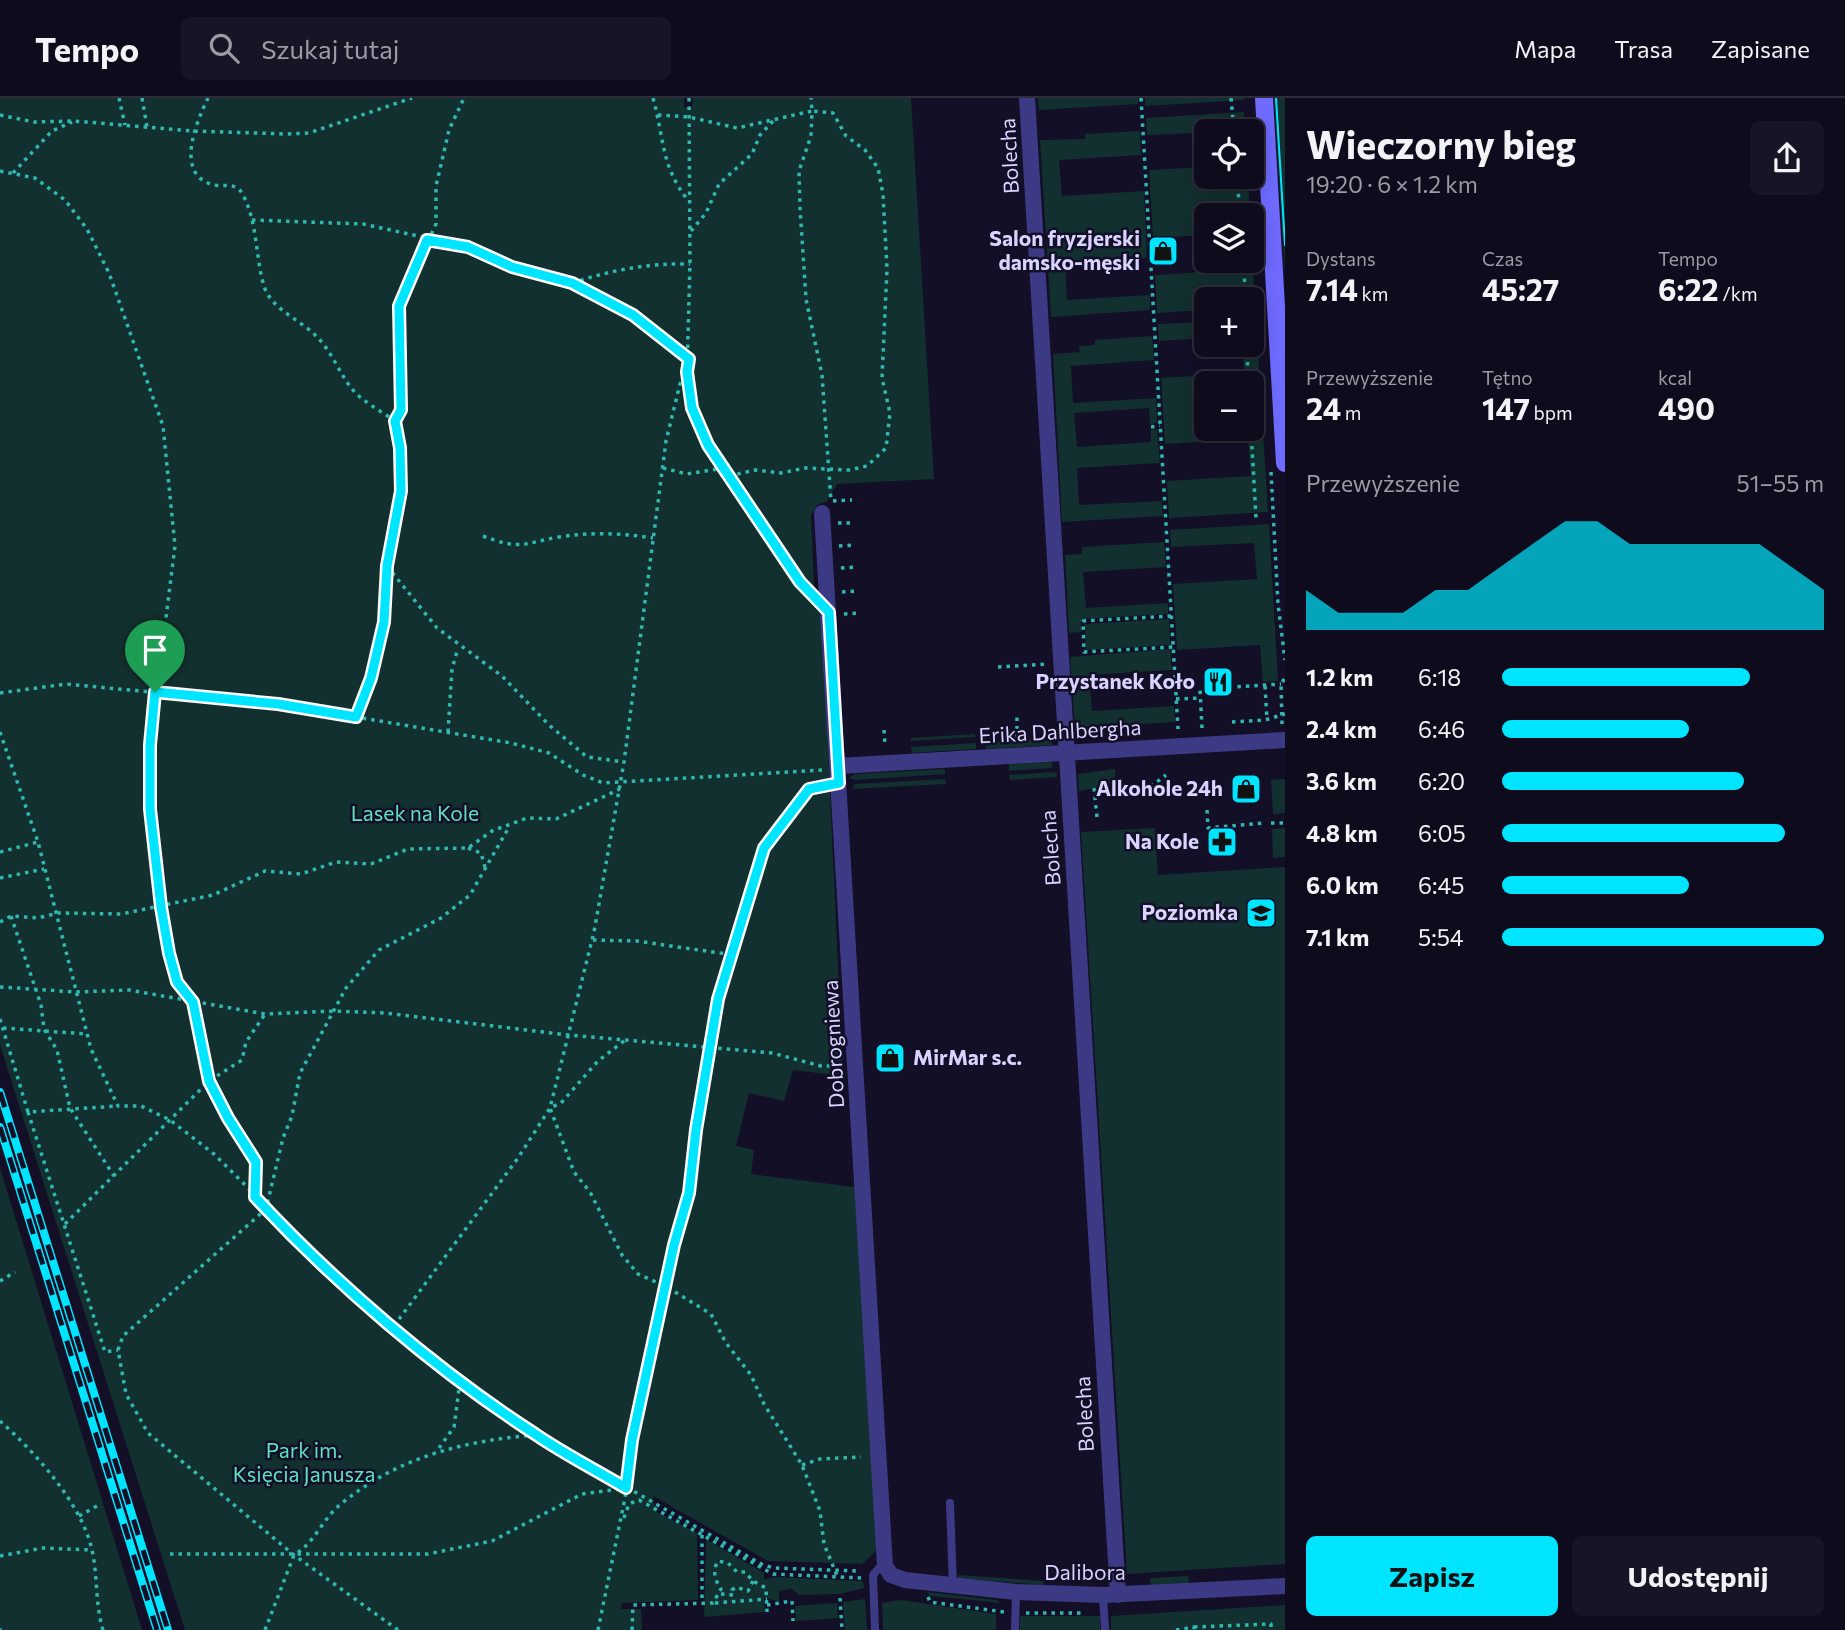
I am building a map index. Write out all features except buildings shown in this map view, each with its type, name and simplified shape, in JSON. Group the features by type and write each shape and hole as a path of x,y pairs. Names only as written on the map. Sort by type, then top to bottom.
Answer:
{"street":[{"name":"Bolecha","path":"1027,98 1066,752 1110,1595"},
{"path":"1264,98 1285,463"},
{"name":"Dobrogniewa","path":"828,507 835,608 839,775 886,1566"},
{"name":"Erika Dahlbergha","path":"839,775 1066,752 1284,736"},
{"name":"Dalibora","path":"886,1566 905,1580 1016,1592 1110,1595 1285,1586"}],"lane":[{"path":"950,1503 953,1587"},
{"path":"875,1630 873,1575 886,1566"},
{"path":"1015,1630 1016,1592"},
{"path":"1105,1630 1110,1595"}],"path":[{"path":"119,98 125,125"},
{"path":"142,98 147,127"},
{"path":"208,98 192,131 190,154 201,180 215,185 232,185 241,191 251,220 264,286 271,302 289,312 320,340 353,390 395,421"},
{"path":"0,116 34,122 74,121 192,131 309,133 412,98"},
{"path":"356,717 371,678 384,622 387,566 401,491 400,448 395,421 401,410 399,306 436,224 436,186 449,130 464,98"},
{"path":"653,98 664,155 673,182 690,201"},
{"path":"689,98 690,264 687,372 692,408 708,445 800,582 835,608 858,613"},
{"path":"811,98 811,136 799,171 806,299 822,375 829,468 828,507 852,500"},
{"path":"1141,98 1178,731"},
{"path":"1231,98 1233,119"},
{"path":"658,115 689,117 737,128 812,111 833,113 846,136 865,149 878,168 887,270 882,378 890,413 886,448 867,466 849,470 829,468 781,473 755,470 729,475"},
{"path":"12,173 52,131 74,121"},
{"path":"689,232 706,213 719,184 752,154 760,135 773,121"},
{"path":"0,171 35,178 65,200 87,229 109,273 163,426 175,546 150,745 150,809 161,907 177,982 193,1002 209,1081 228,1118 256,1162 255,1197"},
{"path":"251,220 363,224 468,247 512,267 572,283 633,315 689,359"},
{"path":"572,283 611,271 652,263 690,264"},
{"path":"394,1326 518,1158 550,1108 593,940 620,789 663,468 680,384 687,372"},
{"path":"1151,427 1160,426"},
{"path":"1252,441 1256,518"},
{"path":"663,468 687,474 724,468"},
{"path":"833,529 832,524 853,523"},
{"path":"483,537 502,543 528,546 557,537 615,532 653,538"},
{"path":"833,538 834,549 855,545"},
{"path":"387,566 437,628 459,647 502,676 549,725 587,757 624,762"},
{"path":"835,569 856,567"},
{"path":"835,608 836,584"},
{"path":"836,592 857,591"},
{"path":"1171,616 1083,621 1084,652 1173,647"},
{"path":"448,732 452,669 459,647"},
{"path":"998,667 1052,664"},
{"path":"1284,736 1281,684 1285,678"},
{"path":"0,693 66,684 278,704 448,732 549,754 583,775 603,783 813,772 839,775"},
{"path":"1202,730 1200,689 1281,684"},
{"path":"1265,686 1267,726"},
{"path":"1176,699 1200,698"},
{"path":"1232,722 1267,720 1283,715"},
{"path":"1017,717 1017,738"},
{"path":"884,730 886,746"},
{"path":"0,732 38,842 91,1049 118,1106"},
{"path":"1004,739 1030,737"},
{"path":"873,746 895,745"},
{"path":"598,1630 626,1488 632,1440 674,1245 689,1193 696,1130 718,999 764,848 809,789 839,775"},
{"path":"1097,817 1094,789 1153,785 1166,775"},
{"path":"1205,780 1206,793"},
{"path":"468,848 492,831 509,827 527,818 556,819 620,789"},
{"path":"1207,810 1208,828 1263,823"},
{"path":"1271,823 1285,823"},
{"path":"398,1630 293,1555 148,1433 126,1394 118,1350 123,1336 267,1209 283,1138 292,1116 300,1073 346,989 379,950 441,918 470,895 509,827"},
{"path":"0,852 38,842"},
{"path":"0,922 10,916 38,918 58,913 121,914 161,907 213,895 265,871 301,874 336,862 371,864 408,849 468,848 481,853 485,867"},
{"path":"0,878 44,869"},
{"path":"10,916 36,990 44,1029 57,1050 70,1108 114,1176"},
{"path":"593,940 637,941 733,955"},
{"path":"0,987 76,992 129,990 265,1014 333,1011 385,1013 568,1035 772,1053 821,1066 856,1066"},
{"path":"65,1224 209,1081 242,1060 246,1042 265,1014"},
{"path":"0,1019 105,1352 118,1350"},
{"path":"3,1028 87,1034"},
{"path":"550,1108 561,1103 598,1061 626,1040"},
{"path":"29,1112 141,1106 170,1120 214,1154 267,1209 394,1326 460,1381 535,1435 763,1565 858,1570"},
{"path":"550,1108 574,1172 590,1192 622,1255 638,1275 667,1287 710,1314 726,1343 751,1375 764,1404 802,1465 820,1511 824,1544 838,1577"},
{"path":"0,1281 15,1272"},
{"path":"438,1450 454,1427 460,1381"},
{"path":"0,1421 27,1445 79,1516 92,1550 98,1614 103,1630"},
{"path":"265,1630 293,1555 303,1550 338,1505 374,1478 438,1450 492,1439 535,1435"},
{"path":"802,1465 820,1459 879,1455"},
{"path":"626,1488 639,1500 774,1574 865,1579 868,1595 873,1598"},
{"path":"170,1554 428,1554 464,1549 492,1541 582,1494 626,1488"},
{"path":"622,1510 639,1500"},
{"path":"624,1518 629,1504"},
{"path":"79,1516 97,1506"},
{"path":"702,1534 702,1603"},
{"path":"0,1556 43,1548 92,1550"},
{"path":"721,1594 714,1568 718,1561 729,1563 737,1572 745,1572 752,1581 766,1588 767,1612"},
{"path":"721,1594 733,1595 732,1590 736,1587 748,1591 752,1581"},
{"path":"713,1603 721,1594"},
{"path":"840,1598 842,1630"},
{"path":"632,1630 633,1605 767,1599"},
{"path":"767,1605 792,1601 793,1621"},
{"path":"1176,1630 1270,1624 1271,1630"}],"green space":[{"name":"Lasek na Kole","path":"0,98 684,98 684,107 692,107 693,98 911,98 934,479 837,484 827,501 817,505 811,516 814,585 822,618 843,1076 793,1070 784,1101 749,1093 736,1146 754,1150 751,1174 855,1187 877,1550 862,1564 768,1561 653,1496 655,1511 697,1533 698,1600 622,1603 621,1609 641,1609 642,1630 185,1630 0,1045"},
{"path":"1038,98 1138,98 1138,104 1039,110"},
{"path":"1145,98 1243,98 1244,100 1145,106"},
{"path":"1274,98 1285,98 1285,274"},
{"path":"1244,112 1244,119 1194,119 1194,133 1147,135 1146,118"},
{"path":"1140,131 1141,155 1059,160 1062,196 1144,191 1147,258 1065,263 1067,300 1150,295 1150,310 1051,317 1040,140 1085,139 1085,134"},
{"path":"1194,168 1194,189 1249,189 1249,203 1194,203 1194,236 1153,238 1149,170"},
{"path":"1253,273 1254,287 1194,287 1194,311 1157,313 1155,275"},
{"path":"1194,322 1194,339 1159,341 1158,324"},
{"path":"1152,336 1154,360 1071,366 1073,403 1156,398 1157,423 1150,424 1149,408 1074,413 1077,447 1151,442 1151,430 1157,429 1160,463 1077,468 1079,505 1162,501 1163,516 1062,522 1053,354 1080,352 1079,346 1095,345 1095,340"},
{"path":"1243,357 1258,357 1259,371 1244,371"},
{"path":"1194,376 1194,441 1215,441 1165,444 1161,378"},
{"path":"1248,441 1264,441 1268,512 1169,518 1167,481 1251,476"},
{"path":"1269,524 1278,681 1263,682 1260,645 1177,650 1173,584 1257,579 1254,543 1171,547 1170,530"},
{"path":"1164,542 1166,567 1083,572 1086,608 1168,603 1168,614 1081,619 1081,632 1069,633 1065,555 1082,554 1082,547"},
{"path":"1169,619 1170,645 1086,650 1085,624"},
{"path":"1170,649 1172,670 1089,675 1092,711 1174,706 1175,722 1075,728 1070,657"},
{"path":"975,734 975,737 911,741 911,738"},
{"path":"1051,739 1052,745 986,749 985,743"},
{"path":"976,743 976,749 912,753 911,747"},
{"path":"1052,762 1052,768 1009,771 1009,764"},
{"path":"945,769 945,774 856,780 849,778 855,774"},
{"path":"1115,769 1116,784 1079,791 1078,774"},
{"path":"1057,772 1057,777 1010,780 1009,775"},
{"path":"945,779 946,784 852,789 855,784"},
{"path":"1285,779 1285,813 1273,814 1271,780"},
{"path":"1155,828 1158,875 1285,867 1285,1564 1127,1574 1081,832"},
{"path":"1285,828 1285,857 1273,858 1272,829"},
{"path":"0,1168 142,1630 0,1630"},
{"path":"706,1539 764,1573 764,1580 773,1577 863,1581 864,1588 840,1594 799,1595 792,1589 779,1591 779,1602 764,1597 765,1612 704,1617"},
{"path":"958,1575 1044,1581 1043,1585 958,1578"},
{"path":"1188,1576 1189,1583 1151,1585 1150,1578"},
{"path":"927,1592 997,1600 1001,1603 931,1596"},
{"path":"865,1599 867,1630 845,1630 843,1602"},
{"path":"901,1600 996,1614 996,1630 883,1630 882,1603"},
{"path":"837,1603 838,1618 796,1621 795,1606"},
{"path":"1285,1605 1285,1630 1111,1630 1111,1616"},
{"path":"1020,1616 1100,1616 1100,1630 1020,1630"}],"tram line":[{"path":"1276,98 1285,245"}],"railway":[{"path":"0,1092 168,1630"},
{"path":"0,1127 157,1630"}],"place":[{"name":"Salon fryzjerski damsko-męski","path":"1163,251"},
{"name":"Przystanek Koło","path":"1218,682"},
{"name":"Alkohole 24h","path":"1246,789"},
{"name":"Na Kole","path":"1222,842"},
{"name":"Poziomka","path":"1261,913"},
{"name":"MirMar s.c.","path":"890,1058"}],"route":[{"path":"427,240 468,247 512,267 572,283 633,315 689,359 687,372 692,408 708,445 800,582 829,612 839,783 809,789 764,848 751,884 739,938 718,999 696,1130 689,1193 674,1245 632,1440 626,1488 535,1435 460,1381 337,1276 255,1197 256,1162 228,1118 209,1081 193,1002 177,982 169,953 150,809 150,745 155,692 278,704 356,717 371,678 384,622 387,566 401,491 400,448 395,421 401,410 399,306 427,240"}],"park label":[{"name":"Park im. Księcia Janusza","path":"304,1463"}]}
